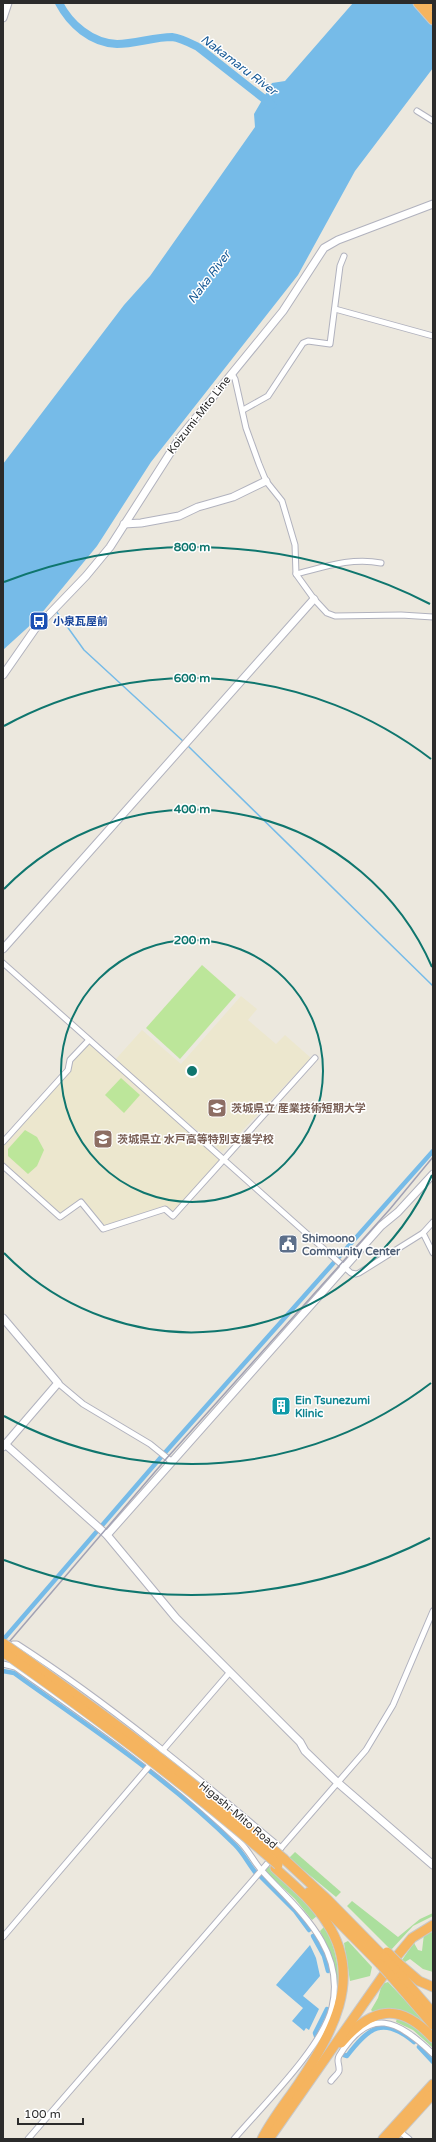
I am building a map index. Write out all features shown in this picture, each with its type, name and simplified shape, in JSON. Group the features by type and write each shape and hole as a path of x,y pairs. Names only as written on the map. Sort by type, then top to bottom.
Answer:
{"highway":[{"path":"418,3 433,20"},
{"path":"429,3 433,7"},
{"name":"Higashi-Mito Road","path":"3,1643 155,1753 236,1818 279,1864 329,1897 433,2013"},
{"name":"Higashi-Mito Road","path":"3,1652 150,1758 279,1864 384,1958"},
{"path":"262,2139 318,2055 334,2023 341,2001 343,1980 340,1951 332,1932 320,1913 279,1864"},
{"path":"318,2055 327,2047 406,1938 415,1929 433,1921"},
{"path":"331,2052 336,2040 401,1951 412,1938 433,1925"},
{"path":"384,1958 394,1969 433,1987"},
{"name":"Higashi-Mito Road","path":"394,1969 433,2025"},
{"path":"269,2139 303,2088 331,2052 358,2025 368,2018 380,2014 394,2014 408,2018 433,2038"},
{"path":"383,2139 433,2084"},
{"path":"392,2139 433,2094"}],"street":[{"path":"3,18 8,3"},
{"path":"417,111 433,121"},
{"name":"Koizumi-Mito Line","path":"3,675 35,629 97,564 181,436 283,311 327,246 433,204"},
{"path":"243,410 268,396 303,343 308,341 330,344 340,266 344,256"},
{"path":"335,309 433,336"},
{"path":"232,374 235,379 246,428 266,481 282,501 295,545 296,574 314,599 327,613 335,616 407,615 433,617"},
{"path":"124,524 141,523 179,516 198,507 233,497 266,481"},
{"path":"296,574 341,563 365,560 381,563"},
{"path":"3,949 314,599"},
{"path":"3,963 351,1273 356,1274 423,1233 433,1222"},
{"path":"3,1142 68,1070 70,1060 88,1040"},
{"path":"3,1166 60,1218 81,1202 103,1229 165,1209 174,1216 315,1058"},
{"path":"102,1531 167,1457 381,1226 398,1212 433,1174"},
{"path":"423,1233 433,1253"},
{"path":"3,1318 58,1383 100,1416 167,1457"},
{"path":"58,1383 4,1445 102,1531 176,1618 337,1782 433,1865"},
{"path":"28,2139 281,1848 374,1738 392,1705 433,1611"},
{"path":"3,1656 13,1644 17,1644 68,1678 163,1750 281,1848"},
{"path":"3,1664 12,1666 20,1671 147,1768 209,1813 240,1842 261,1870 296,1906 315,1929 331,1962 335,1981 334,1998 329,2018 311,2049 234,2139"},
{"path":"3,1937 230,1672"},
{"path":"331,2081 339,2071 338,2057 363,2029 376,2023 390,2023 401,2027 414,2036 433,2054"},
{"path":"399,2130 409,2139"}],"shaded area":[{"name":"茨城県立 産業技術短期大学","path":"241,996 257,1009 248,1020 276,1044 285,1035 311,1058 222,1152 115,1060 142,1030 181,1064"},
{"name":"茨城県立 水戸高等特別支援学校","path":"88,1043 219,1158 218,1162 175,1212 171,1212 163,1206 104,1226 82,1198 61,1213 58,1213 3,1163 3,1147 71,1071 73,1061"}],"green space":[{"path":"202,965 236,995 180,1059 146,1028"},
{"path":"121,1078 140,1095 124,1113 105,1095"},
{"path":"25,1130 37,1137 44,1150 37,1166 28,1174 8,1156 8,1149"},
{"path":"295,1852 341,1892 336,1897 289,1858"},
{"path":"269,1866 300,1896 317,1916 312,1920 295,1899 265,1871"},
{"path":"352,1901 398,1937 420,1919 433,1913 433,1916 413,1926 391,1950 347,1906"},
{"path":"324,1927 335,1951 338,1968 337,1995 334,1963 320,1931"},
{"path":"433,1932 433,1972 423,1969 410,1959 405,1962 402,1960 414,1943 418,1950 422,1951 424,1934"},
{"path":"348,1941 372,1967 370,1976 350,1981 344,1943"},
{"path":"388,1982 428,2025 427,2026 395,2010 373,2012 371,2010 378,1998 382,1984"},
{"path":"397,2018 415,2027 433,2044 433,2048 413,2030 396,2022"}],"water":[{"name":"Naka River","path":"353,3 433,3 433,68 355,171 298,275 151,462 97,546 36,620 3,650 3,464 124,305 150,276 255,127 254,114 272,83 285,81"},
{"path":"310,1945 316,1958 320,1976 303,1996 319,2009 309,2030 306,2028 304,2031 292,2021 303,2008 276,1985"}],"waterway":[{"name":"Nakamaru River","path":"59,3 69,18 82,31 107,43 131,43 172,37 189,42 198,47 272,105"},
{"path":"56,611 84,650 184,742"},
{"path":"187,745 433,986"},
{"path":"3,1640 162,1456 433,1151"},
{"path":"3,1671 14,1673 107,1739 160,1779 186,1800 235,1845 241,1851 255,1872"},
{"path":"261,1877 295,1911 309,1930"},
{"path":"313,1936 324,1956 328,1971"},
{"path":"316,2036 315,2033 327,2009"},
{"path":"344,2055 347,2056 362,2038 377,2028 385,2027 394,2029 414,2042"},
{"path":"419,2047 433,2062"}],"railway":[{"path":"3,1649 166,1459 390,1209 433,1157"}],"place":[{"name":"小泉瓦屋前","path":"39,621"},
{"name":"茨城県立 産業技術短期大学","path":"217,1108"},
{"name":"茨城県立 水戸高等特別支援学校","path":"103,1139"},
{"name":"Shimoono Community Center","path":"288,1244"},
{"name":"Ein Tsunezumi Klinic","path":"281,1406"}]}
